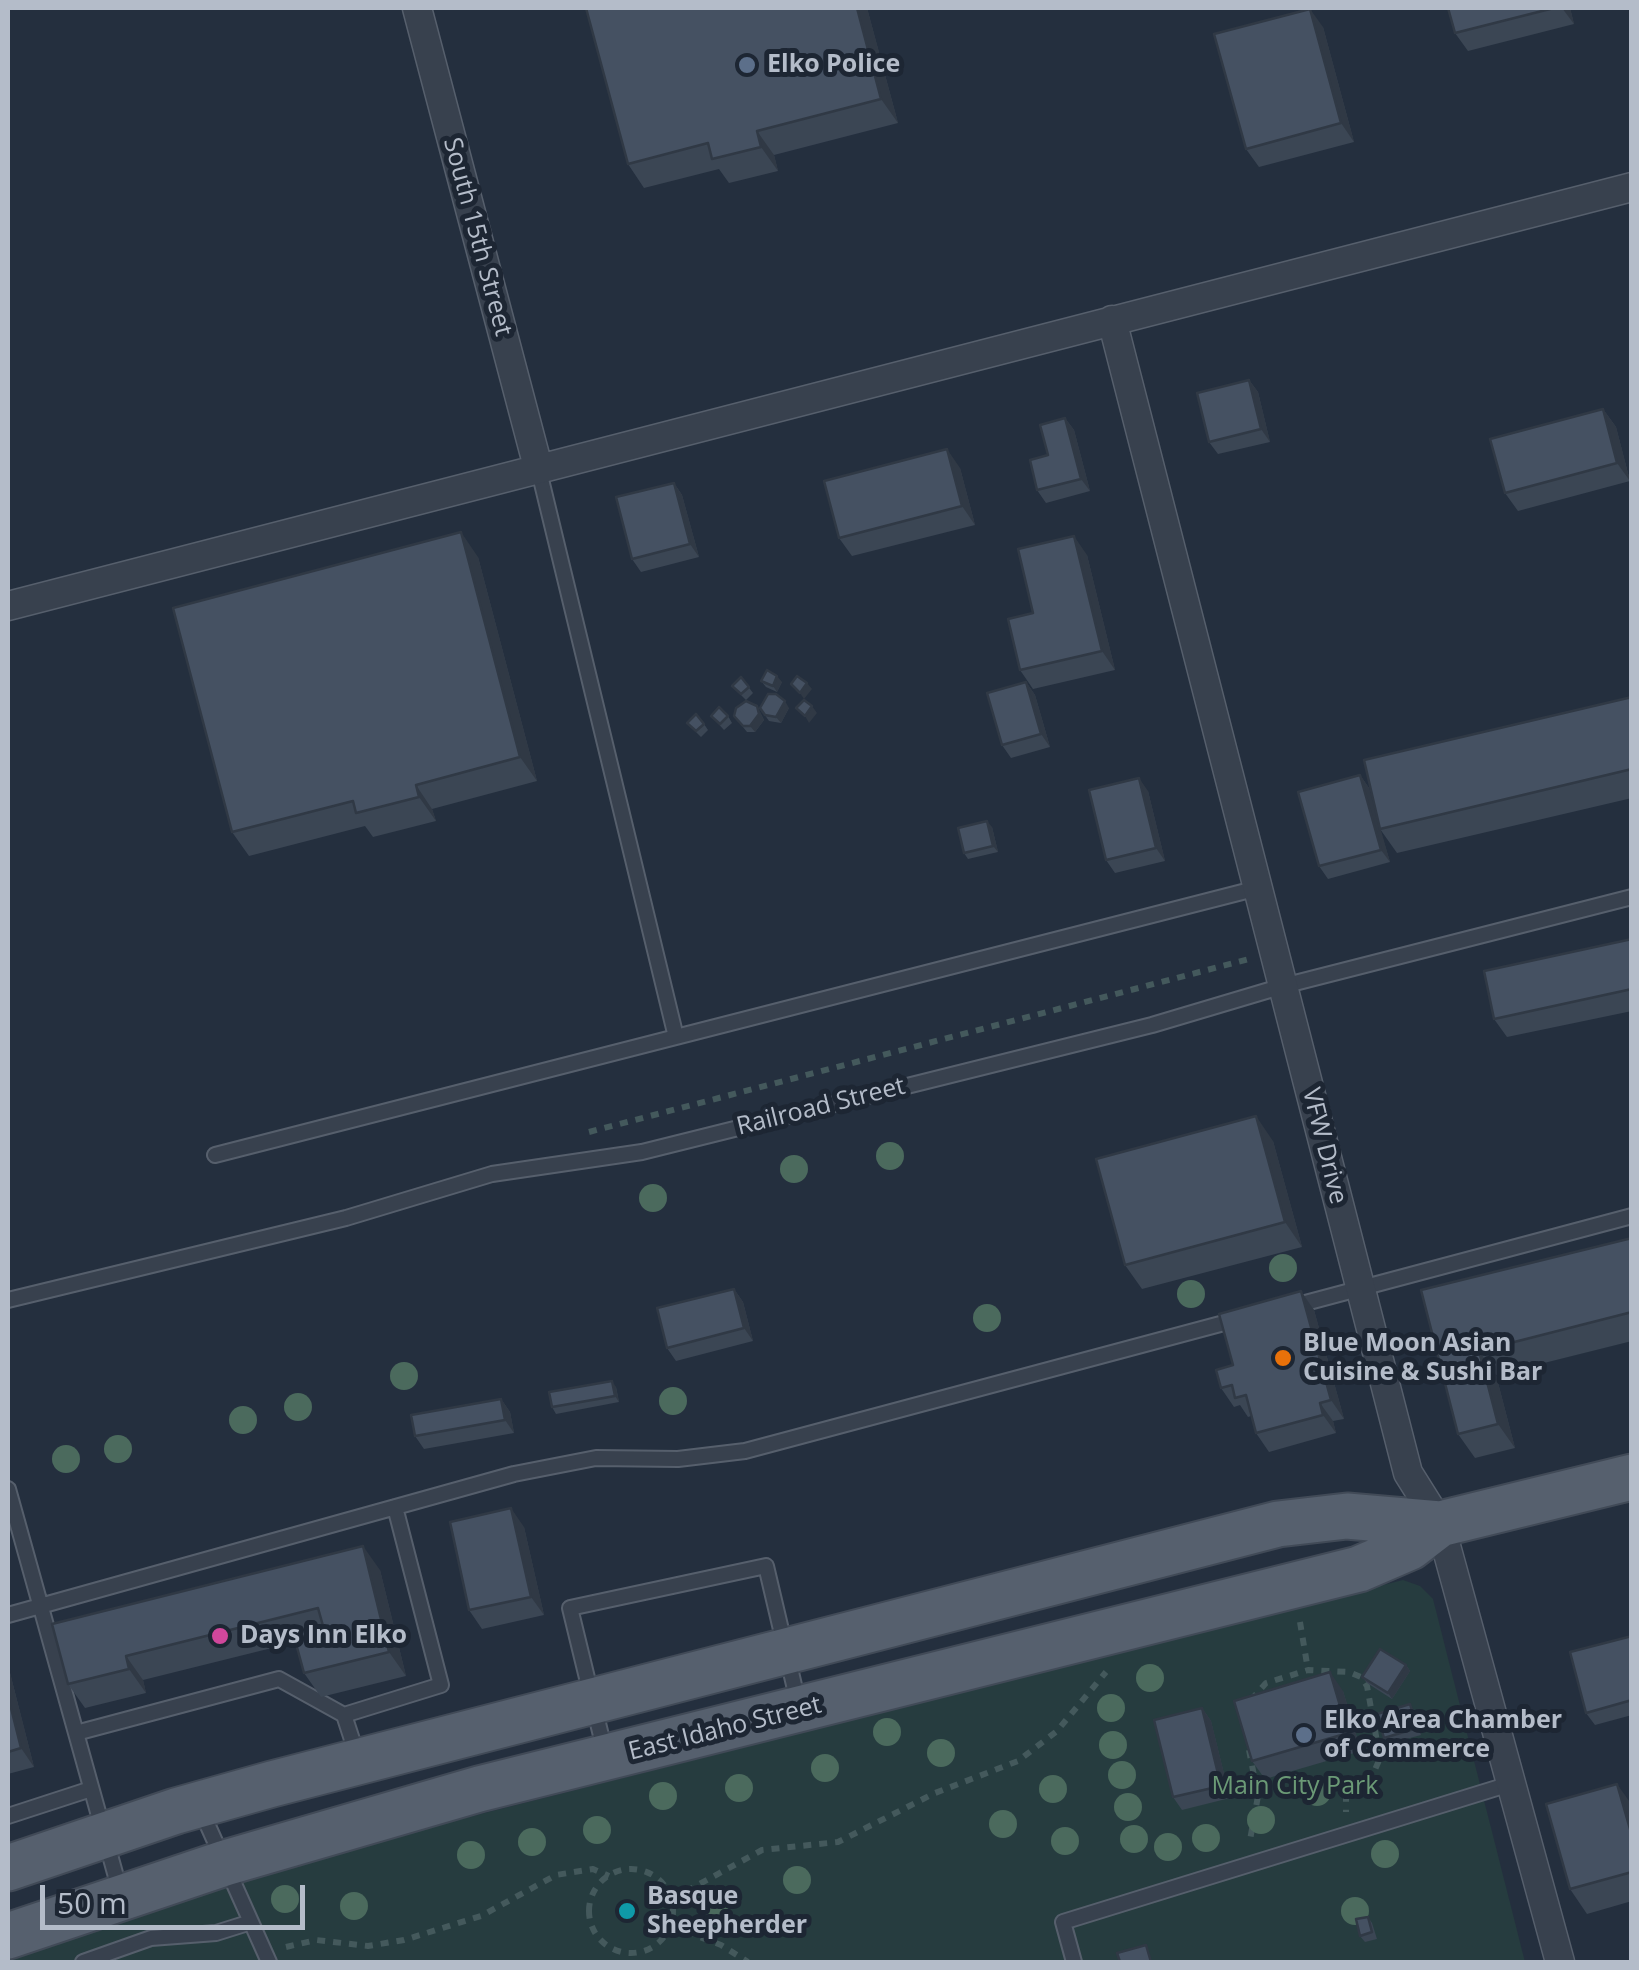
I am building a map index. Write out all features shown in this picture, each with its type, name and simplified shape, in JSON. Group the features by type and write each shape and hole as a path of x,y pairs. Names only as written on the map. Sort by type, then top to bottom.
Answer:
{"main road":[{"name":"East Idaho Street","path":"8,1868 199,1804 1278,1524 1358,1516 1440,1524 1632,1477"},
{"name":"East Idaho Street","path":"8,1936 225,1862 479,1789 1359,1569 1410,1546 1440,1524"}],"street":[{"name":"South 15th Street","path":"416,8 538,467"},
{"path":"8,606 1632,187"},
{"name":"VFW Drive","path":"1112,320 1408,1473 1440,1524 1560,1962"}],"lane":[{"path":"538,467 676,1037"},
{"path":"215,1155 1258,888"},
{"name":"Railroad Street","path":"8,1300 346,1218 492,1174 642,1152 1152,1026 1283,986 1632,897"},
{"path":"1268,1312 1632,1216"},
{"path":"8,1614 514,1474 596,1458 678,1460 745,1451 1250,1316"},
{"path":"8,1489 122,1896"},
{"path":"344,1715 441,1685 395,1507"},
{"path":"607,1758 570,1608 766,1566 800,1711"},
{"path":"76,1732 279,1679 344,1715 359,1761"},
{"path":"1074,1962 1064,1922 1513,1783"},
{"path":"8,1816 91,1789"},
{"path":"199,1804 270,1962"},
{"path":"84,1962 151,1938 226,1932 251,1922"}],"path":[{"path":"582,1134 1274,953"},
{"path":"1298,1609 1308,1670"},
{"path":"672,1899 762,1850 838,1842 935,1792 1018,1761 1057,1731 1100,1685 1111,1657"},
{"path":"1244,1709 1266,1683 1308,1670 1349,1672 1367,1686 1380,1758 1374,1772 1346,1792 1344,1804 1352,1833"},
{"path":"1246,1736 1258,1796 1249,1834 1255,1863"},
{"path":"285,1948 316,1940 368,1946 404,1940 481,1916 568,1872 593,1869 609,1876"},
{"path":"627,1869 641,1870 665,1886 672,1899 671,1926 664,1938 642,1952 628,1954 602,1943 594,1933 589,1906 593,1893 609,1876 627,1869"},
{"path":"671,1926 721,1945 748,1962"}],"green space":[{"name":"Main City Park","path":"1403,1580 1420,1586 1433,1599 1525,1962 8,1962 8,1957 323,1854"}],"building":[{"name":"Elko Police","path":"586,8 857,8 881,99 757,131 761,147 712,159 708,143 628,164"},
{"path":"1448,8 1554,8 1455,33"},
{"path":"1310,9 1341,123 1246,149 1214,34"},
{"path":"1249,380 1261,429 1209,442 1197,393"},
{"path":"1603,409 1617,463 1505,493 1490,439"},
{"path":"1065,418 1081,479 1037,490 1030,460 1048,455 1040,425"},
{"path":"947,449 962,506 839,538 824,481"},
{"path":"674,483 690,544 632,559 616,497"},
{"path":"461,532 520,757 416,785 419,797 356,813 353,801 232,832 173,608"},
{"path":"1074,536 1102,651 1020,670 1008,619 1033,613 1018,549"},
{"path":"767,670 777,676 773,686 761,681"},
{"path":"797,676 807,683 800,693 791,684"},
{"path":"741,677 749,687 741,694 732,686"},
{"path":"1026,682 1041,734 1002,745 987,693"},
{"path":"768,694 776,694 785,701 776,717 765,715 760,708"},
{"path":"1632,697 1632,769 1380,829 1364,760"},
{"path":"804,700 812,706 805,716 796,708"},
{"path":"746,701 757,706 759,714 750,726 743,726 734,716 736,708"},
{"path":"719,707 728,716 720,724 711,716"},
{"path":"696,714 704,724 696,731 687,723"},
{"path":"1360,775 1381,850 1319,866 1298,792"},
{"path":"1139,778 1156,848 1106,860 1089,790"},
{"path":"987,821 993,846 964,853 958,828"},
{"path":"1632,939 1632,989 1494,1019 1484,971"},
{"path":"1256,1116 1285,1222 1125,1265 1096,1159"},
{"path":"1632,1238 1632,1312 1479,1351 1498,1424 1458,1434 1421,1290"},
{"path":"734,1289 744,1328 667,1348 657,1308"},
{"name":"Blue Moon Asian Cuisine & Sushi Bar","path":"1301,1291 1331,1400 1320,1403 1323,1415 1256,1433 1246,1395 1235,1398 1232,1385 1221,1388 1216,1370 1233,1365 1219,1314"},
{"path":"612,1381 615,1396 552,1407 549,1392"},
{"path":"501,1399 505,1420 415,1436 411,1415"},
{"path":"511,1508 531,1597 469,1610 450,1522"},
{"path":"363,1546 389,1652 304,1673 295,1640 325,1633 318,1608 126,1656 129,1669 68,1684 52,1624"},
{"path":"1632,1636 1632,1700 1586,1713 1570,1652"},
{"path":"1380,1649 1406,1665 1388,1693 1362,1677"},
{"name":"Elko Area Chamber of Commerce","path":"1330,1672 1348,1733 1252,1761 1234,1701"},
{"path":"8,1696 21,1748 8,1752"},
{"path":"1410,1704 1417,1728 1384,1738 1377,1714"},
{"path":"1202,1708 1221,1786 1173,1797 1154,1720"},
{"path":"1617,1784 1632,1836 1632,1872 1570,1889 1546,1804"},
{"path":"1368,1917 1372,1932 1360,1936 1356,1919"},
{"path":"1146,1945 1151,1962 1120,1962 1117,1953"}],"place":[{"name":"Elko Police","path":"747,65"},
{"name":"Blue Moon Asian Cuisine & Sushi Bar","path":"1283,1358"},
{"name":"Days Inn Elko","path":"220,1636"},
{"name":"Elko Area Chamber of Commerce","path":"1304,1735"},
{"name":"Basque Sheepherder","path":"627,1911"}]}
